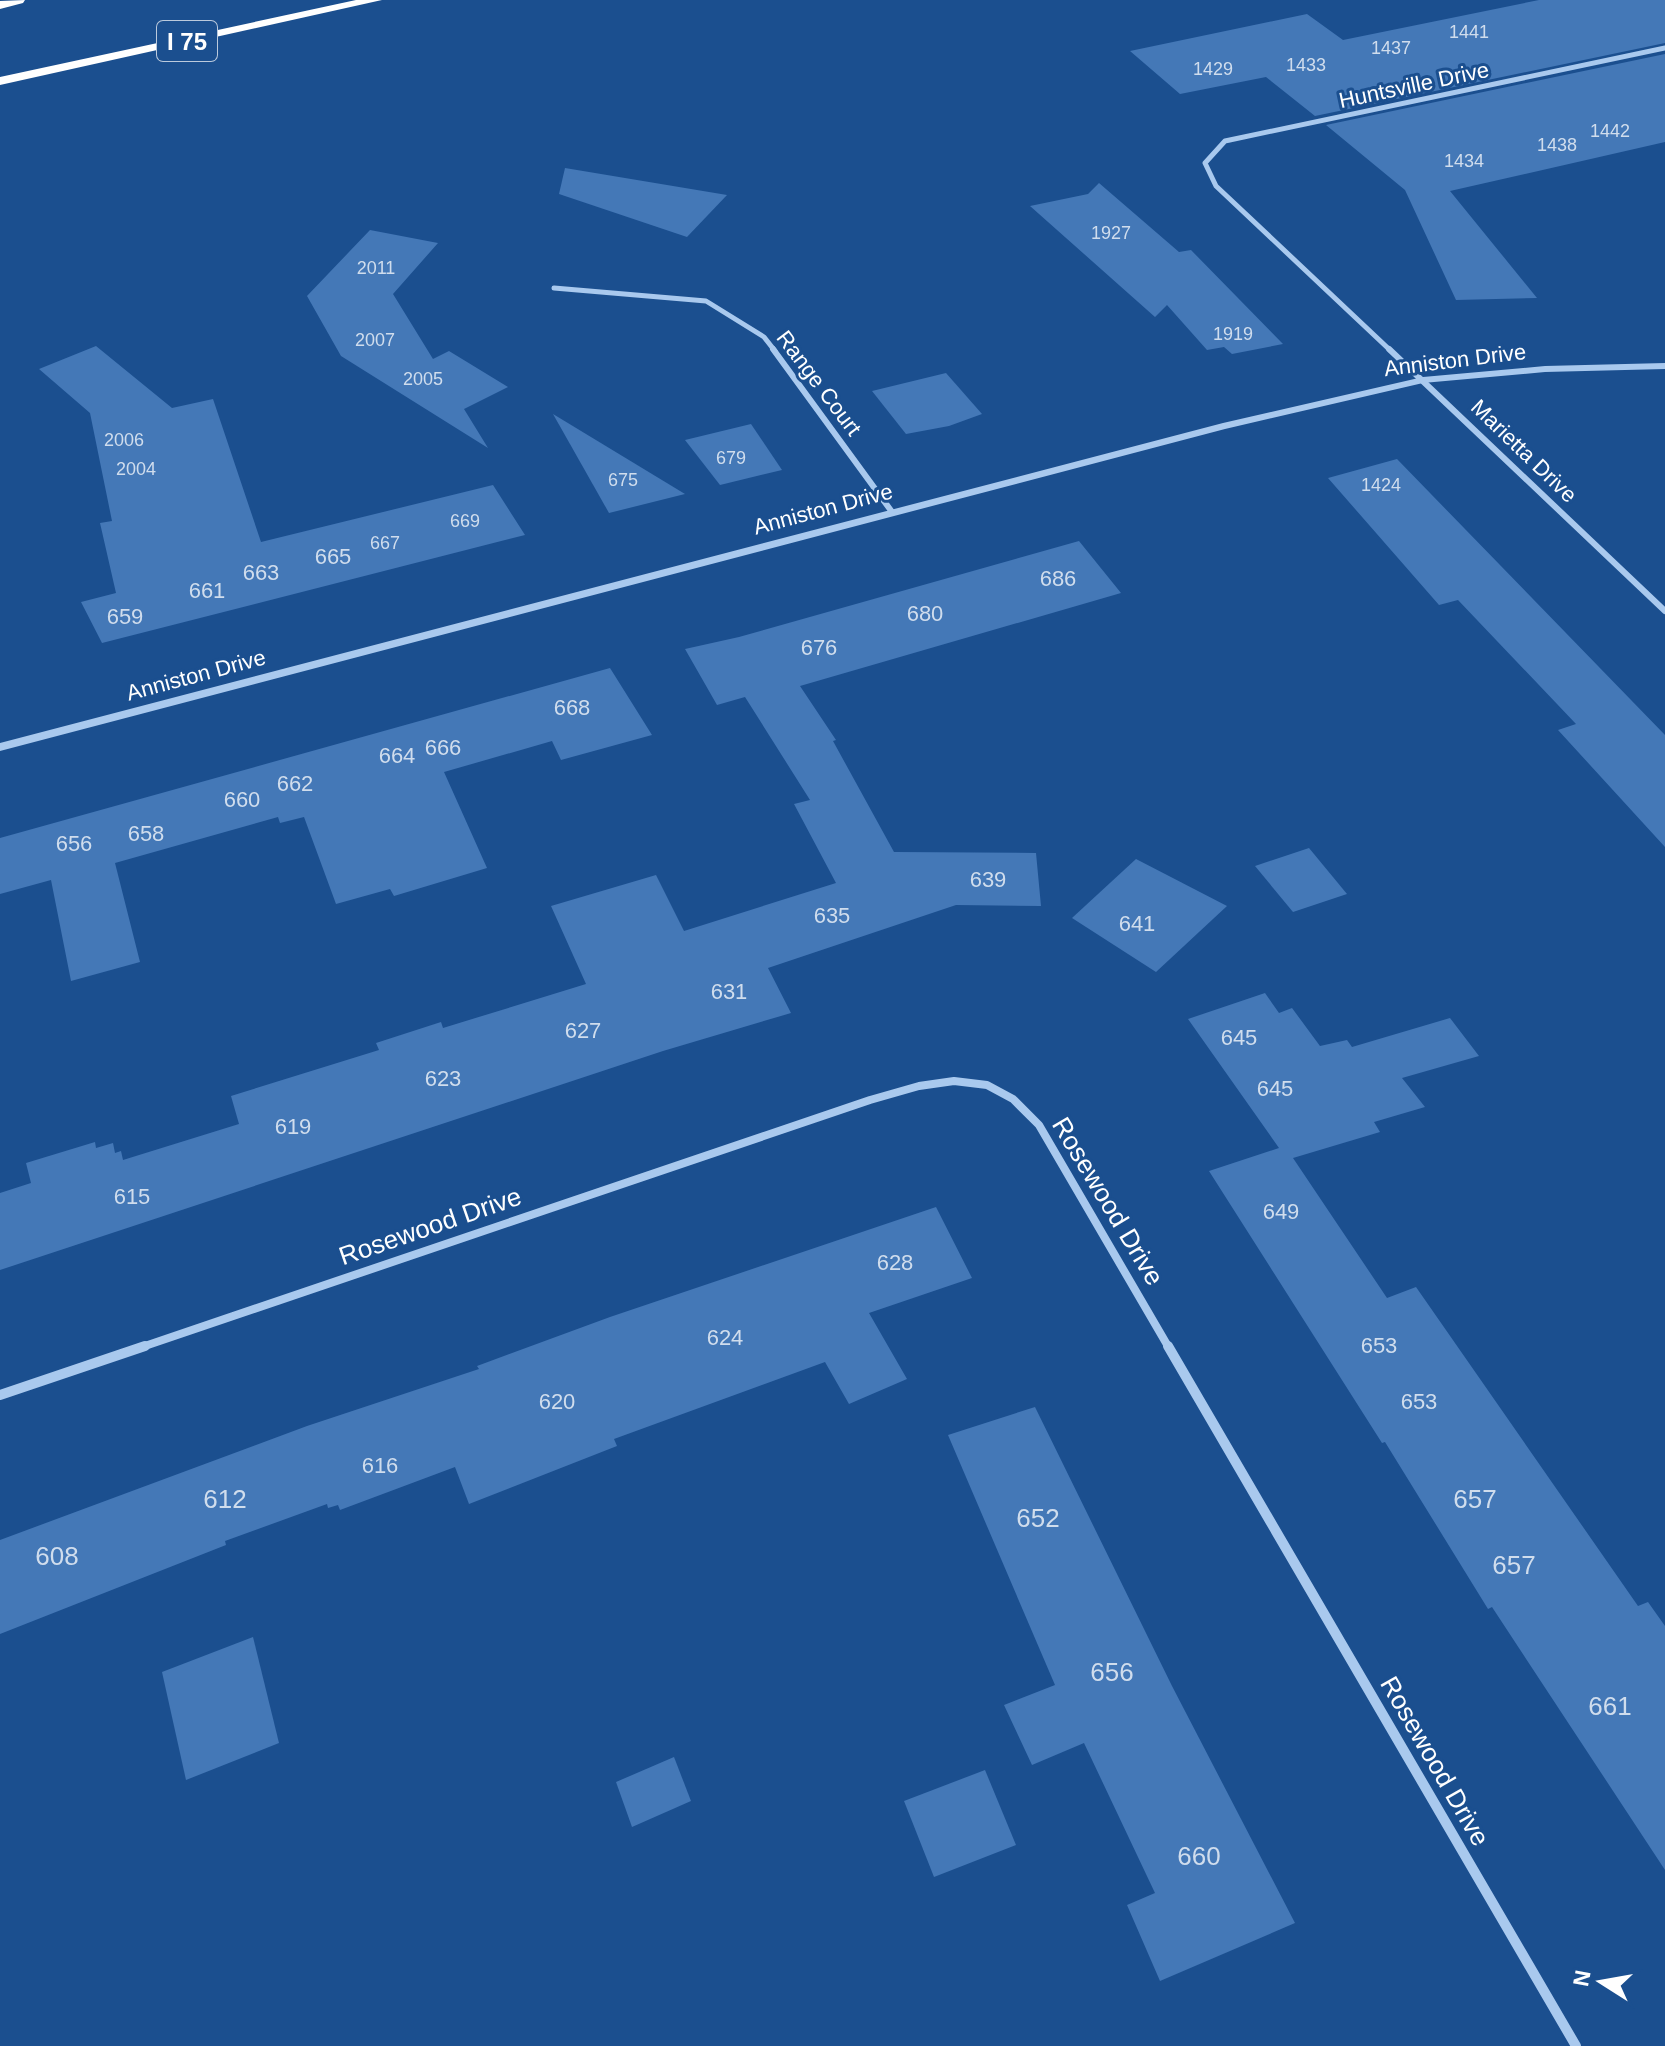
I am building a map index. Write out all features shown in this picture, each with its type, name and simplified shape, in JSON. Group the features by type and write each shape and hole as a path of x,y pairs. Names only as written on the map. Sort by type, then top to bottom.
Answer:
{"highway":[{"path":"0,5 18,0"},
{"name":"I 75","path":"0,81 372,0"}],"street":[{"name":"Huntsville Drive","path":"1216,186 1205,163 1225,141 1665,48"},
{"name":"Marietta Drive","path":"1216,186 1665,611"},
{"name":"Range Court","path":"554,288 706,301 764,337 892,512"},
{"name":"Anniston Drive","path":"0,747 1223,426 1423,380 1545,369 1665,366"},
{"name":"Rosewood Drive","path":"0,1395 870,1100 919,1086 959,1081 985,1084 1004,1092 1039,1125 1576,2046"}],"building":[{"path":"1539,0 1665,0 1665,43 1315,116 1266,77 1180,94 1130,51 1307,14 1343,40"},
{"path":"1665,54 1665,142 1450,191 1537,298 1456,300 1405,190 1326,125"},
{"path":"565,168 727,195 687,237 559,194"},
{"path":"1099,183 1179,252 1191,250 1283,344 1232,354 1224,347 1207,350 1167,305 1155,317 1030,206 1088,194"},
{"path":"370,230 438,243 393,294 433,359 449,351 508,387 464,409 488,448 341,356 307,296"},
{"path":"96,346 172,408 213,399 261,542 493,485 525,535 102,643 81,602 116,593 100,523 112,521 90,413 39,369"},
{"path":"946,373 982,414 949,426 906,434 872,391"},
{"path":"553,414 685,494 609,513"},
{"path":"751,424 782,470 720,485 685,440"},
{"path":"1397,459 1665,735 1665,847 1558,730 1576,724 1458,600 1439,605 1328,478"},
{"path":"1079,541 1121,593 800,686 836,740 833,741 894,852 1036,853 1041,906 956,905 768,968 791,1013 663,1051 0,1270 0,1193 31,1183 26,1163 95,1142 96,1148 113,1143 115,1153 121,1151 123,1160 239,1124 231,1096 379,1050 376,1043 441,1022 443,1028 586,984 551,906 656,875 684,931 836,883 794,804 810,800 745,697 717,705 685,649 739,637"},
{"path":"610,668 652,735 561,760 552,741 444,772 487,868 394,896 390,889 336,904 304,817 280,823 278,817 115,863 140,962 71,981 51,880 0,894 0,838"},
{"path":"1309,848 1347,894 1293,912 1255,866"},
{"path":"1136,859 1227,906 1156,972 1072,918"},
{"path":"1265,993 1279,1013 1292,1008 1320,1046 1347,1040 1352,1047 1450,1018 1479,1056 1402,1078 1425,1107 1374,1122 1380,1132 1293,1158 1387,1298 1416,1287 1638,1606 1648,1602 1665,1626 1665,1870 1492,1607 1488,1609 1385,1442 1382,1443 1209,1171 1279,1148 1188,1019"},
{"path":"936,1207 972,1278 869,1313 907,1379 849,1404 825,1362 614,1439 617,1446 469,1504 455,1467 340,1510 338,1505 328,1508 327,1504 225,1541 226,1545 0,1634 0,1540 307,1426 479,1369 477,1366 610,1317"},
{"path":"1035,1407 1172,1686 1295,1923 1160,1981 1127,1905 1155,1893 1084,1743 1032,1765 1004,1705 1055,1685 948,1435"},
{"path":"253,1637 279,1743 186,1780 162,1672"},
{"path":"674,1757 691,1801 632,1827 616,1782"},
{"path":"985,1770 1016,1845 934,1877 904,1801"}]}
